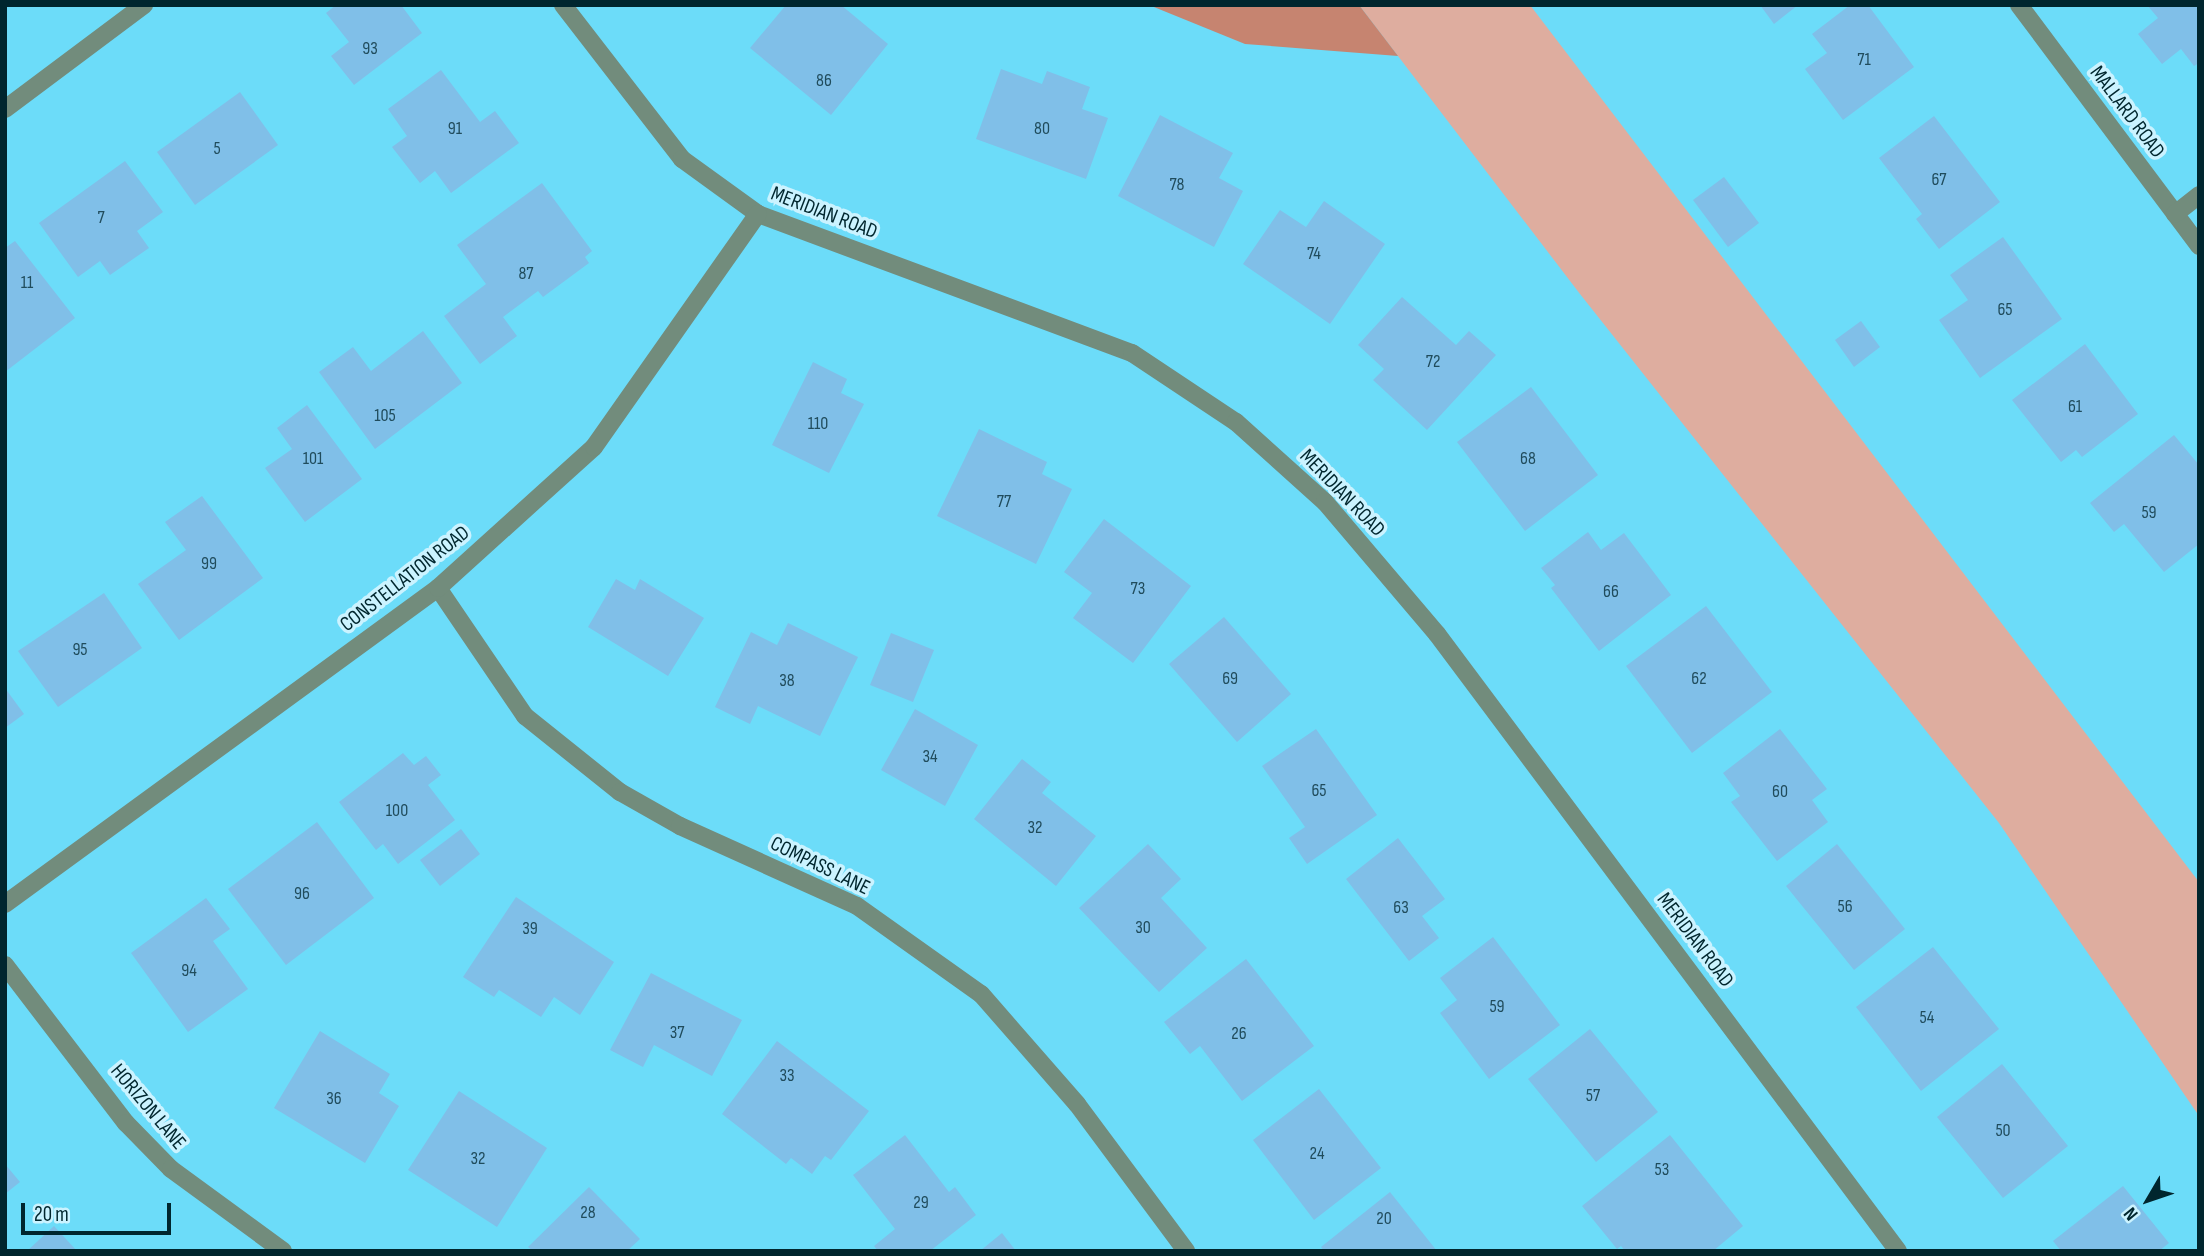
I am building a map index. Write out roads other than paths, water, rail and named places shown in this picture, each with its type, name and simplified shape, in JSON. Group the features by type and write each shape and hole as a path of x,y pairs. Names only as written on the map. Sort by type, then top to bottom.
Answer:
{"street":[{"path":"5,109 144,5"},
{"name":"MERIDIAN ROAD","path":"563,5 682,159 758,214 1132,352 1236,422 1325,502 1437,634 1898,1251"},
{"name":"MALLARD ROAD","path":"2019,5 2199,246"},
{"path":"2175,214 2199,195"},
{"name":"CONSTELLATION ROAD","path":"5,904 439,587 594,447 758,214"},
{"name":"COMPASS LANE","path":"439,587 525,716 620,792 680,826 857,906 981,994 1077,1104 1186,1251"},
{"name":"HORIZON LANE","path":"5,965 126,1124 162,1160 284,1251"}]}
